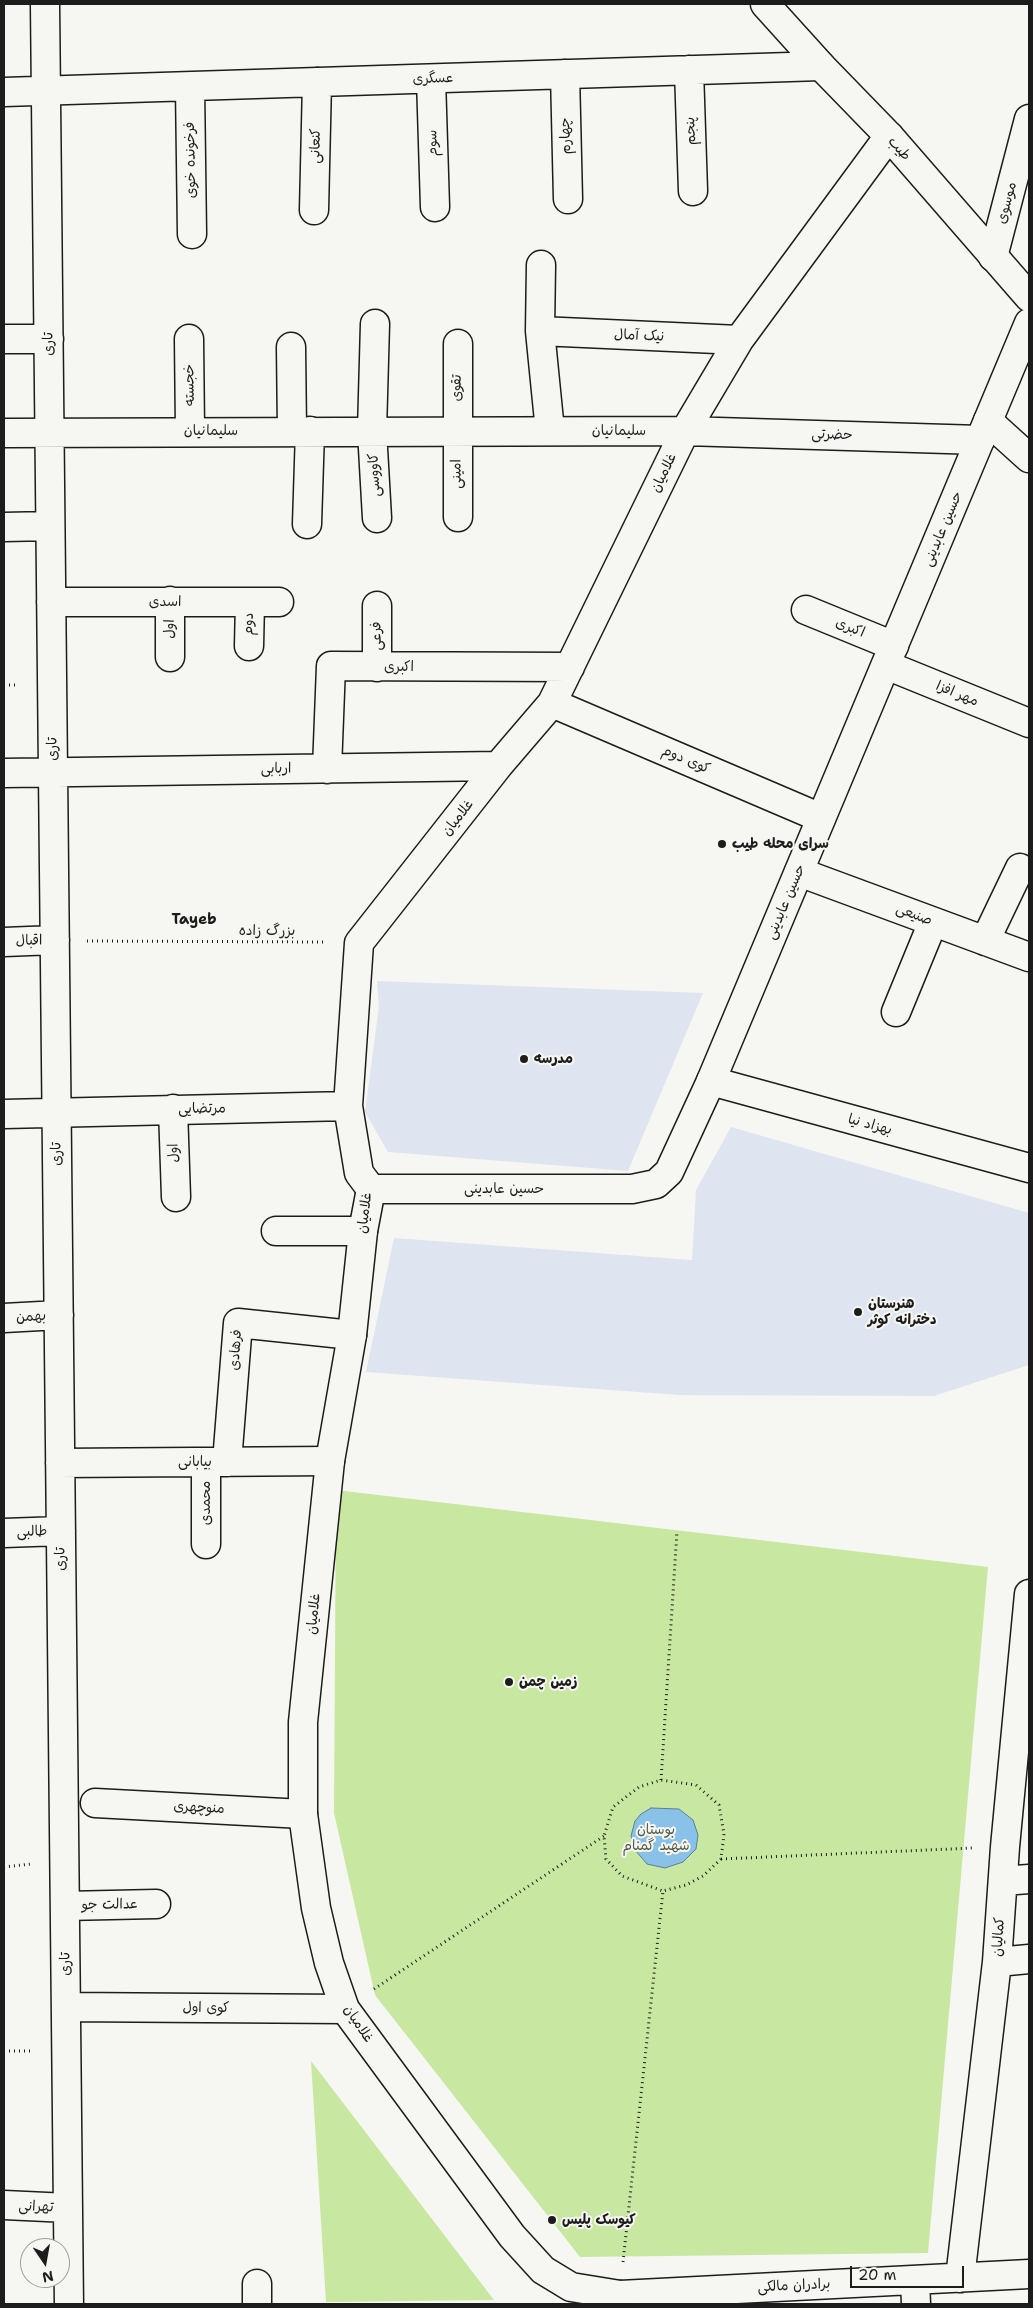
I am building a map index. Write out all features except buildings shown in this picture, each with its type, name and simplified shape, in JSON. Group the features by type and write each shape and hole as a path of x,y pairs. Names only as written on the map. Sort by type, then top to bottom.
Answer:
{"street":[{"name":"تاری","path":"45,4 69,2304"},
{"name":"طیب","path":"765,4 821,66 889,136 1029,297"},
{"name":"عسگری","path":"4,92 821,66"},
{"name":"پنجم","path":"689,70 693,191"},
{"name":"چهارم","path":"565,74 568,199"},
{"name":"سوم","path":"431,79 434,207"},
{"name":"کنعانی","path":"314,210 317,82"},
{"name":"فرخونده خوی","path":"190,87 192,234"},
{"name":"موسوی","path":"993,257 1029,119"},
{"name":"غلامیان","path":"619,2300 571,2287 543,2270 512,2236 345,2009 329,1963 316,1908 303,1814 303,1722 330,1461 352,1335 363,1231 371,1190 359,1173 348,1106 359,943 498,766 552,703 685,431 739,340 889,136"},
{"path":"541,265 540,331 550,431"},
{"name":"حسین عابدینی","path":"371,1190 632,1189 656,1184 669,1172 799,872 1029,323"},
{"path":"372,431 375,324"},
{"name":"نیک آمال","path":"540,331 739,340"},
{"path":"4,339 48,339"},
{"name":"خجسته","path":"189,339 190,431"},
{"name":"تقوی","path":"457,431 458,344"},
{"path":"291,347 301,431 307,524"},
{"path":"984,430 1029,458"},
{"name":"حضرتی","path":"685,431 984,430"},
{"name":"کاووسی","path":"372,431 377,518"},
{"name":"امینی","path":"457,431 458,517"},
{"name":"سلیمانیان","path":"49,432 685,431"},
{"path":"4,433 49,432"},
{"path":"4,527 50,526"},
{"name":"اول","path":"170,601 170,657"},
{"name":"اسدی","path":"51,602 279,602"},
{"name":"دوم","path":"249,646 250,602"},
{"name":"فرعی","path":"376,606 377,667"},
{"name":"اکبری","path":"806,610 890,656"},
{"name":"مهر افزا","path":"890,656 1029,723"},
{"name":"اکبری","path":"327,769 331,666 570,667"},
{"name":"کوی دوم","path":"552,703 821,818"},
{"name":"اربابی","path":"4,773 498,766"},
{"path":"985,941 1020,868"},
{"name":"صنیعی","path":"799,872 1029,957"},
{"path":"896,1012 933,922"},
{"name":"اقبال","path":"4,942 55,940"},
{"name":"بهزاد نیا","path":"710,1081 1029,1168"},
{"name":"مرتضایی","path":"4,1114 348,1106"},
{"name":"اول","path":"173,1109 176,1198"},
{"path":"276,1231 363,1231"},
{"name":"بهمن","path":"4,1318 59,1315"},
{"name":"فرهادی","path":"217,1462 238,1323 352,1335"},
{"name":"بیابانی","path":"60,1462 330,1461"},
{"name":"محمدی","path":"206,1544 217,1462"},
{"name":"طالبی","path":"4,1533 61,1531"},
{"name":"کمالیان","path":"960,2278 997,1962 1016,1880 1005,1847 1029,1594"},
{"name":"منوچهری","path":"95,1803 303,1814"},
{"name":"عدالت جو","path":"65,1906 156,1904"},
{"path":"997,1962 1029,1959"},
{"name":"کوی اول","path":"66,2007 345,2009"},
{"name":"تهرانی","path":"4,2206 68,2208"},
{"name":"برادران مالکی","path":"619,2300 916,2292 960,2278 1029,2274"}],"path":[{"name":"بزرگ زاده","path":"55,940 359,943"},
{"path":"661,1780 676,1531"},
{"path":"661,1780 696,1785 720,1804 724,1834 721,1859 703,1876 686,1885 663,1890 622,1876 606,1860 604,1836 612,1807 639,1787 661,1780"},
{"path":"345,2009 604,1836"},
{"path":"721,1859 1005,1847"},
{"path":"619,2300 663,1890"}],"shaded area":[{"name":"مدرسه","path":"377,981 703,993 628,1171 388,1152 365,1112 379,1006"},
{"name":"هنرستان دخترانه کوثر","path":"731,1127 1029,1213 1029,1365 934,1396 679,1395 366,1372 394,1238 692,1260 696,1190"}],"green space":[{"name":"بوستان شهید گمنام","path":"336,1490 988,1567 928,2253 580,2257 375,1995 334,1813"},
{"path":"311,2061 494,2300 326,2302"}],"water":[{"path":"651,1808 679,1809 693,1820 698,1835 696,1849 683,1862 665,1868 647,1864 635,1850 631,1836 635,1821 641,1814"}],"place":[{"name":"سرای محله طیب","path":"722,844"},
{"name":"مدرسه","path":"524,1059"},
{"name":"هنرستان دخترانه کوثر","path":"858,1312"},
{"name":"زمین چمن","path":"509,1682"},
{"name":"کیوسک پلیس","path":"552,2220"}],"district":[{"name":"Tayeb","path":"194,920"}]}
